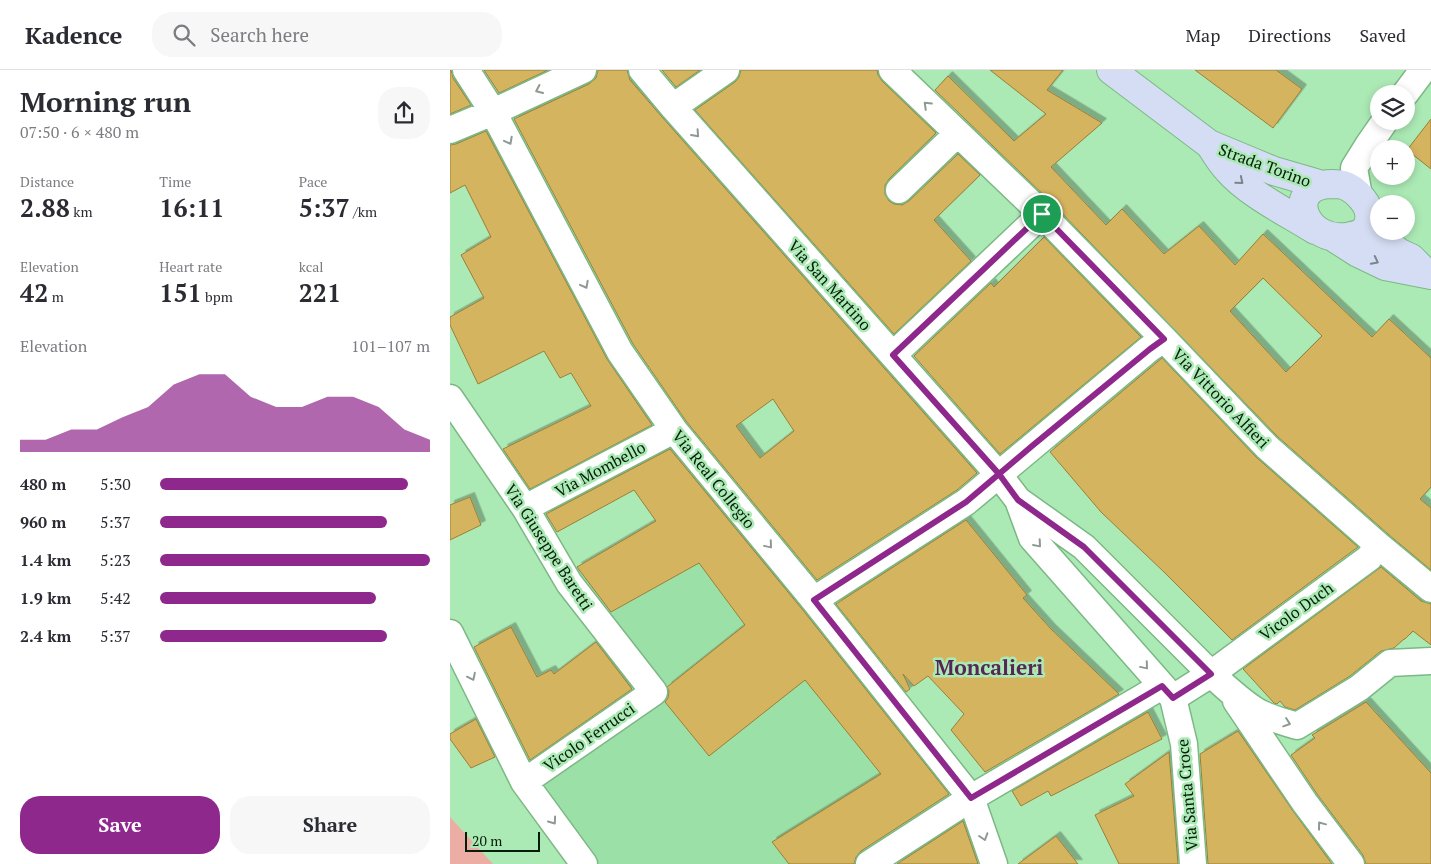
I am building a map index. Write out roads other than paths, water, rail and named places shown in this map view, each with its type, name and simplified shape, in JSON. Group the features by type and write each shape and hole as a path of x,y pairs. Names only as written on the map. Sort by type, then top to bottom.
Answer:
{"main road":[{"name":"Strada Torino","path":"1111,70 1209,144 1274,170 1325,184 1344,185 1365,206 1382,239 1398,252 1411,258 1429,275"},
{"name":"Strada Torino","path":"1209,144 1228,171 1263,198 1326,235 1385,266 1429,275"},
{"name":"Strada Torino","path":"1325,184 1313,189 1305,196 1303,205 1304,214 1310,224 1326,235"},
{"path":"1326,235 1344,238 1362,233 1368,226 1365,206"}],"street":[{"name":"Via Real Collegio","path":"466,70 493,112 620,352 674,430 814,600 971,798 994,864"},
{"path":"450,130 583,70"},
{"name":"Via San Martino","path":"642,70 672,107 999,474 1018,500"},
{"path":"672,107 726,70"},
{"name":"Via Vittorio Alfieri","path":"892,70 1042,214 1267,447 1431,589"},
{"path":"1412,85 1423,70"},
{"path":"1365,206 1354,168 1379,130"},
{"path":"899,190 957,134"},
{"path":"1325,184 1348,157 1369,144"},
{"path":"893,355 1042,214"},
{"path":"814,600 966,502 1164,339"},
{"name":"Via Giuseppe Baretti","path":"450,398 526,508 569,583 654,692"},
{"name":"Via Mombello","path":"526,508 674,430"},
{"path":"1018,500 1084,547 1220,682 1260,712 1297,726 1359,688 1390,663 1431,661"},
{"path":"1018,500 1032,538 1108,622 1167,692"},
{"name":"Vicolo Duch","path":"869,864 971,798 1167,692 1220,682 1369,558 1378,545"},
{"path":"450,633 524,782 584,864"},
{"path":"1220,682 1350,864"},
{"name":"Vicolo Ferrucci","path":"524,782 654,692"},
{"name":"Via Santa Croce","path":"1167,692 1184,744 1193,864"}],"district":[{"name":"Moncalieri","path":"989,667"}]}
